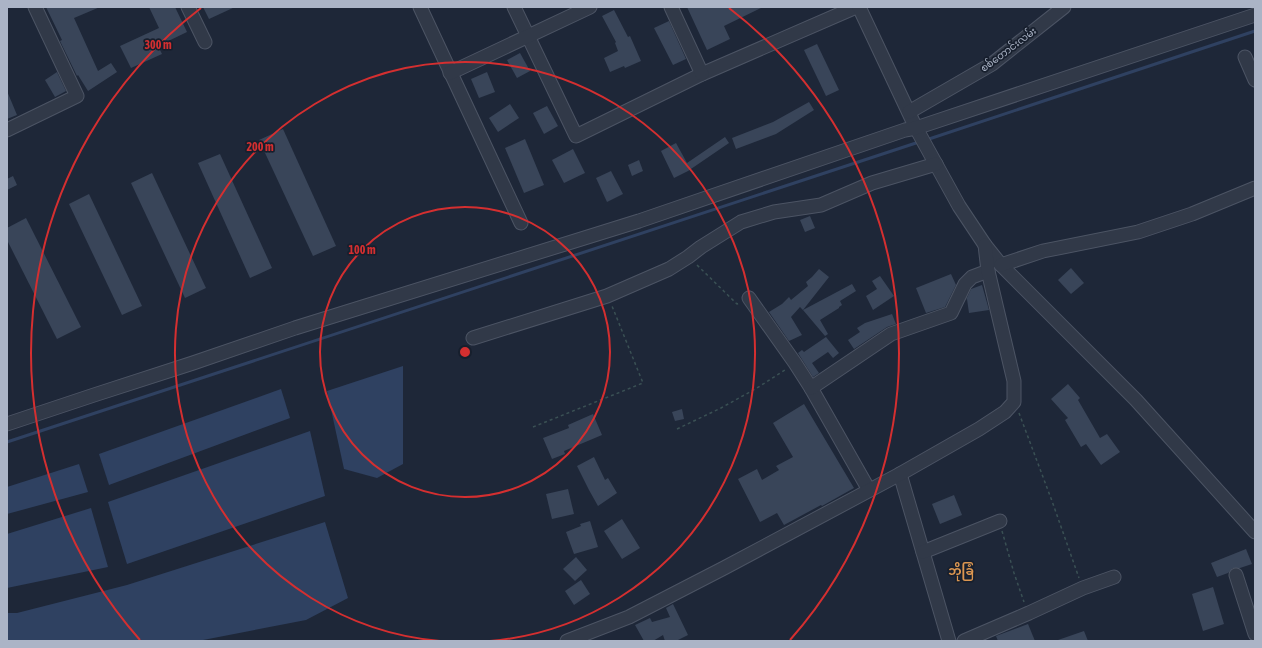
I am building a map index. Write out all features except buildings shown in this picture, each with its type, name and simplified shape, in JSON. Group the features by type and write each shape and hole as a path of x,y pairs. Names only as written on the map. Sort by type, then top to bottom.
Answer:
{"street":[{"path":"7,130 77,96 35,7"},
{"path":"188,7 205,42"},
{"path":"420,7 521,223"},
{"path":"514,7 576,136 702,74 858,7 916,128 959,206 985,245 1001,265 1136,400 1255,532"},
{"path":"450,73 590,7"},
{"path":"671,7 702,74"},
{"name":"စစ်တောင်းလမ်း","path":"909,112 992,64 1064,7"},
{"path":"7,424 94,394 193,364 295,328 638,221 905,130 916,128 1130,58 1255,15"},
{"path":"1245,57 1255,80"},
{"path":"473,338 608,296 669,268 742,222 774,212 821,205 872,183 936,164"},
{"path":"1001,265 1043,251 1138,232 1192,214 1255,188"},
{"path":"567,641 629,617 724,568 900,474 979,429 1005,412 1014,402 1014,381 988,271 985,245"},
{"path":"811,388 891,334 951,312 965,284 972,277 988,271"},
{"path":"749,298 811,388 869,490"},
{"path":"900,474 949,641"},
{"path":"923,552 1000,520"},
{"path":"1236,575 1255,634"},
{"path":"964,641 1082,588 1114,577"}],"path":[{"path":"688,257 737,304 749,298"},
{"path":"533,427 643,383 608,296"},
{"path":"677,429 721,408 757,388 795,363"},
{"path":"1014,402 1052,501 1082,588"},
{"path":"1000,520 1014,573 1029,613"}],"water":[{"path":"403,366 403,464 377,478 344,469 327,391"},
{"path":"281,389 290,418 109,485 99,454"},
{"path":"310,431 325,496 127,564 108,502"},
{"path":"79,464 88,492 7,514 7,487"},
{"path":"91,508 108,567 7,588 7,534"},
{"path":"325,522 348,598 306,620 198,641 7,641 7,613 17,613 127,585"}],"waterway":[{"path":"926,140 1255,31"},
{"path":"7,442 919,142"}],"district":[{"name":"ဘိုခြံ","path":"961,571"}]}
